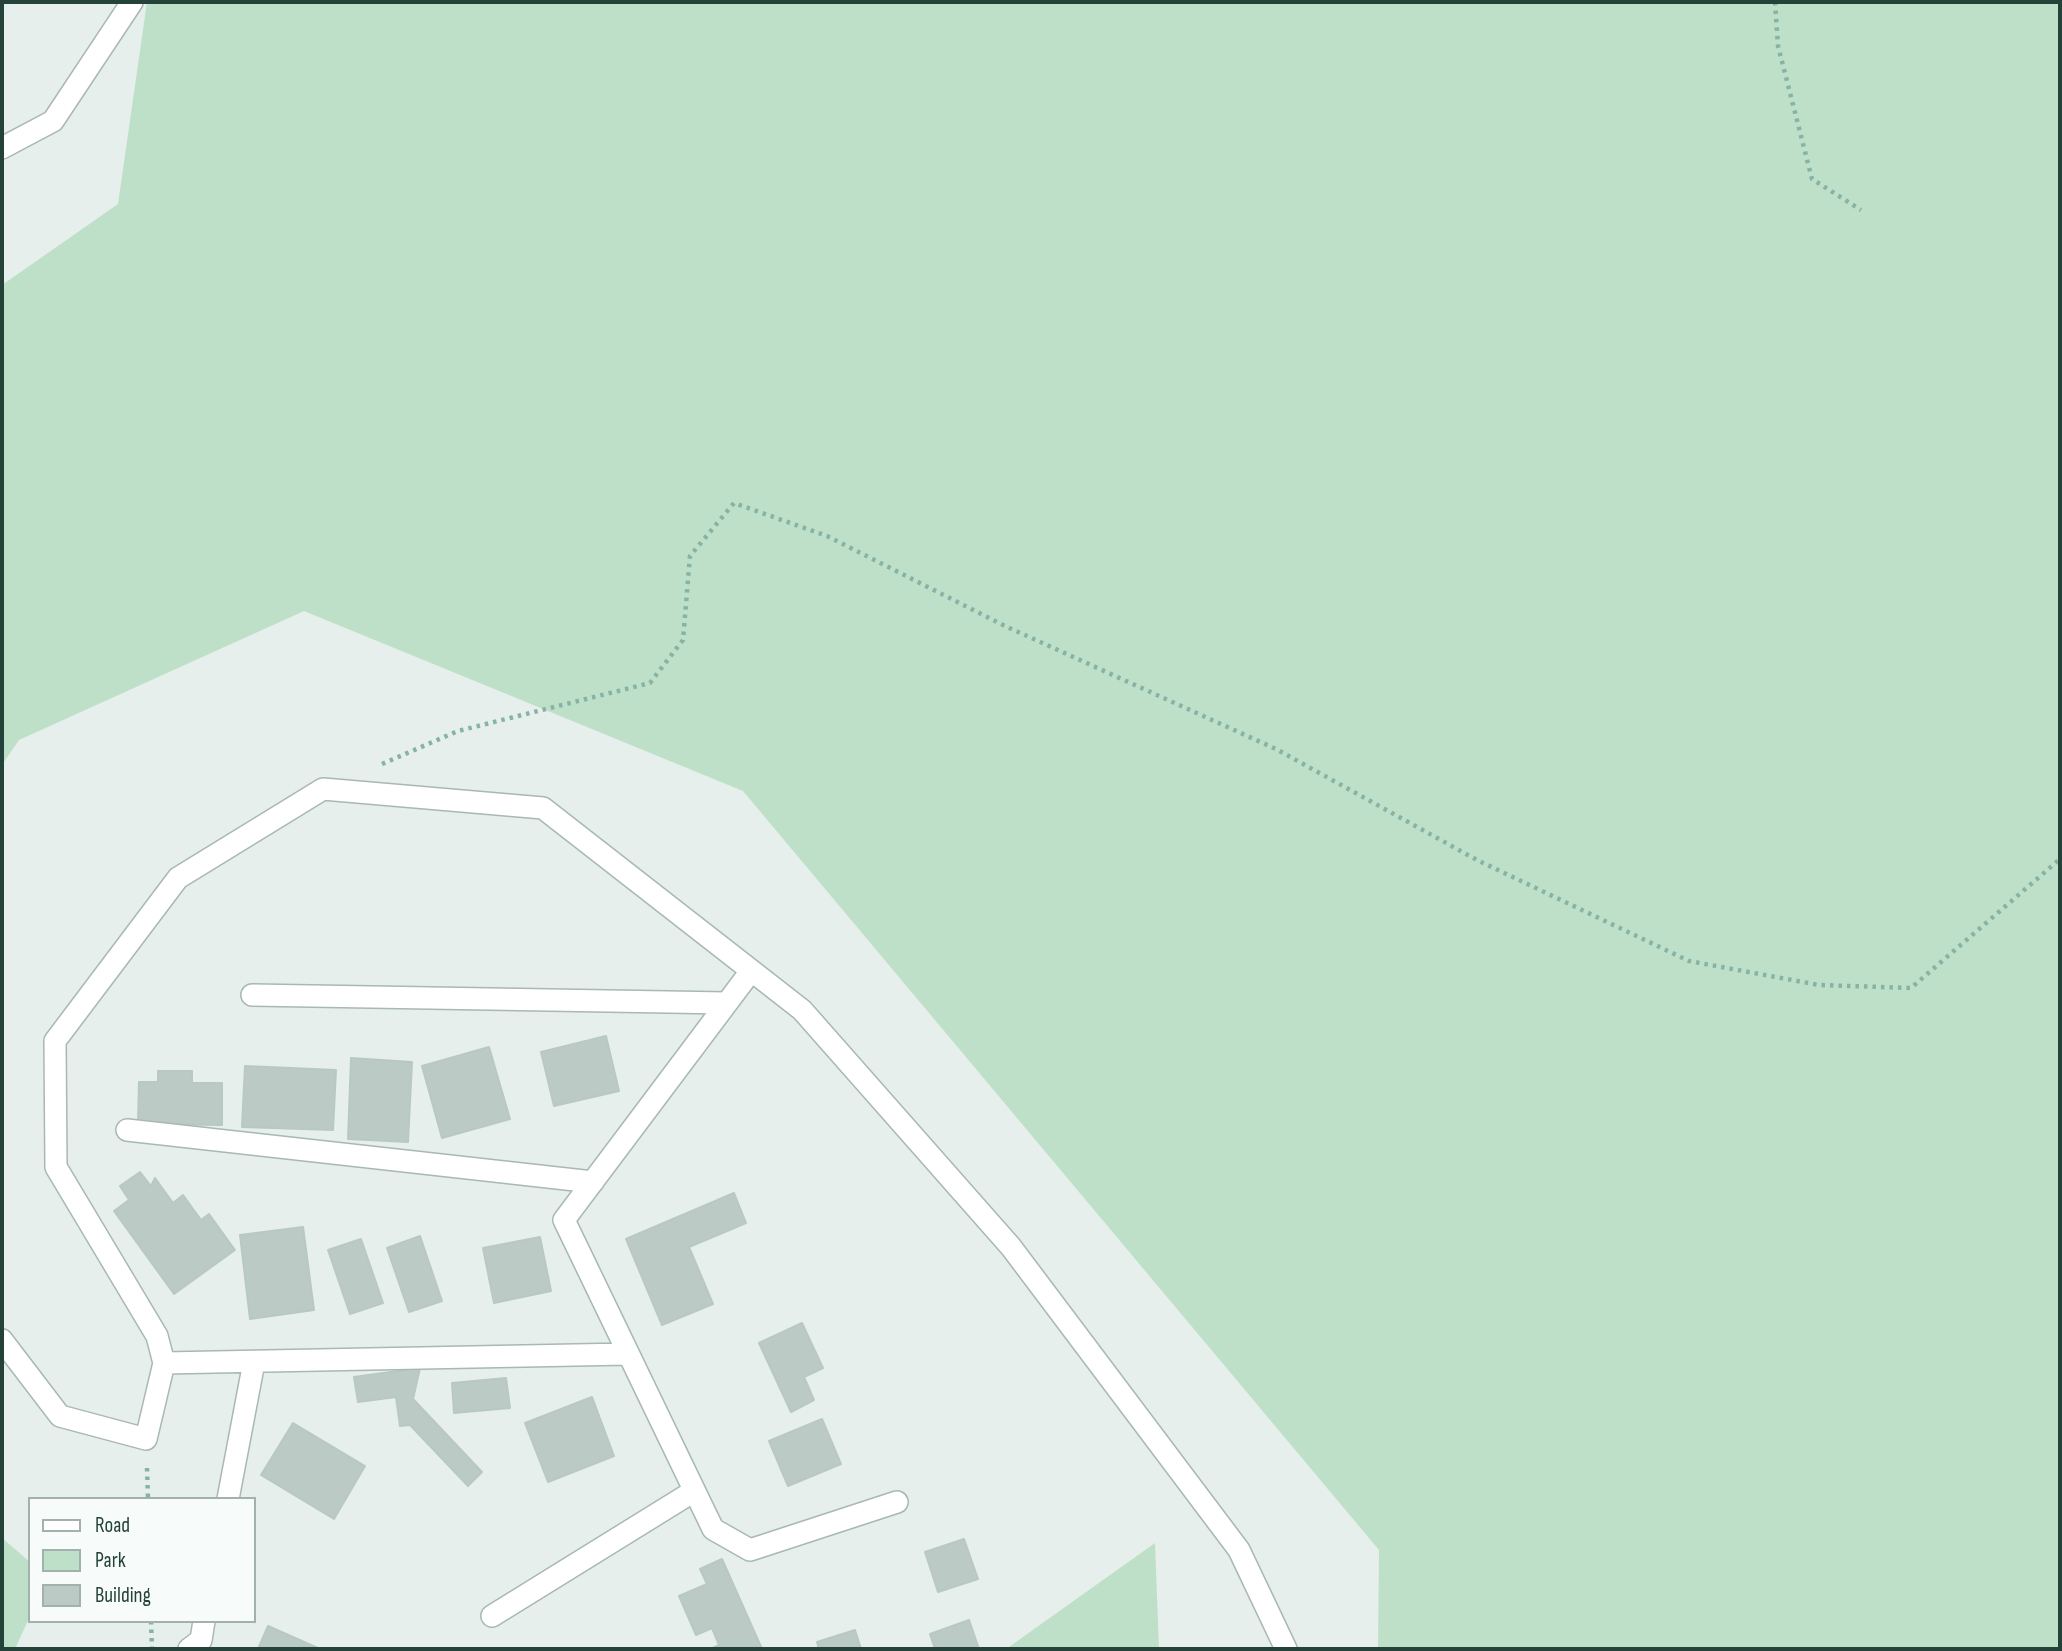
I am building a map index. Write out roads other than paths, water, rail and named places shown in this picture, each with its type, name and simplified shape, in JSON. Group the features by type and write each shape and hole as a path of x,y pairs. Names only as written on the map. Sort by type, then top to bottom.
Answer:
{"street":[{"path":"2,148 53,121 132,2"},
{"path":"2,1340 60,1416 146,1439 163,1363 157,1336 56,1167 55,1041 178,878 323,789 543,808 802,1010 1011,1247 1239,1550 1286,1649"},
{"path":"751,971 564,1220 713,1529 750,1550 897,1502"},
{"path":"252,995 727,1003"},
{"path":"127,1130 593,1182"},
{"path":"163,1363 627,1354"},
{"path":"228,1497 254,1362"},
{"path":"492,1616 694,1491"},
{"path":"189,1649 201,1640 204,1623"}]}
